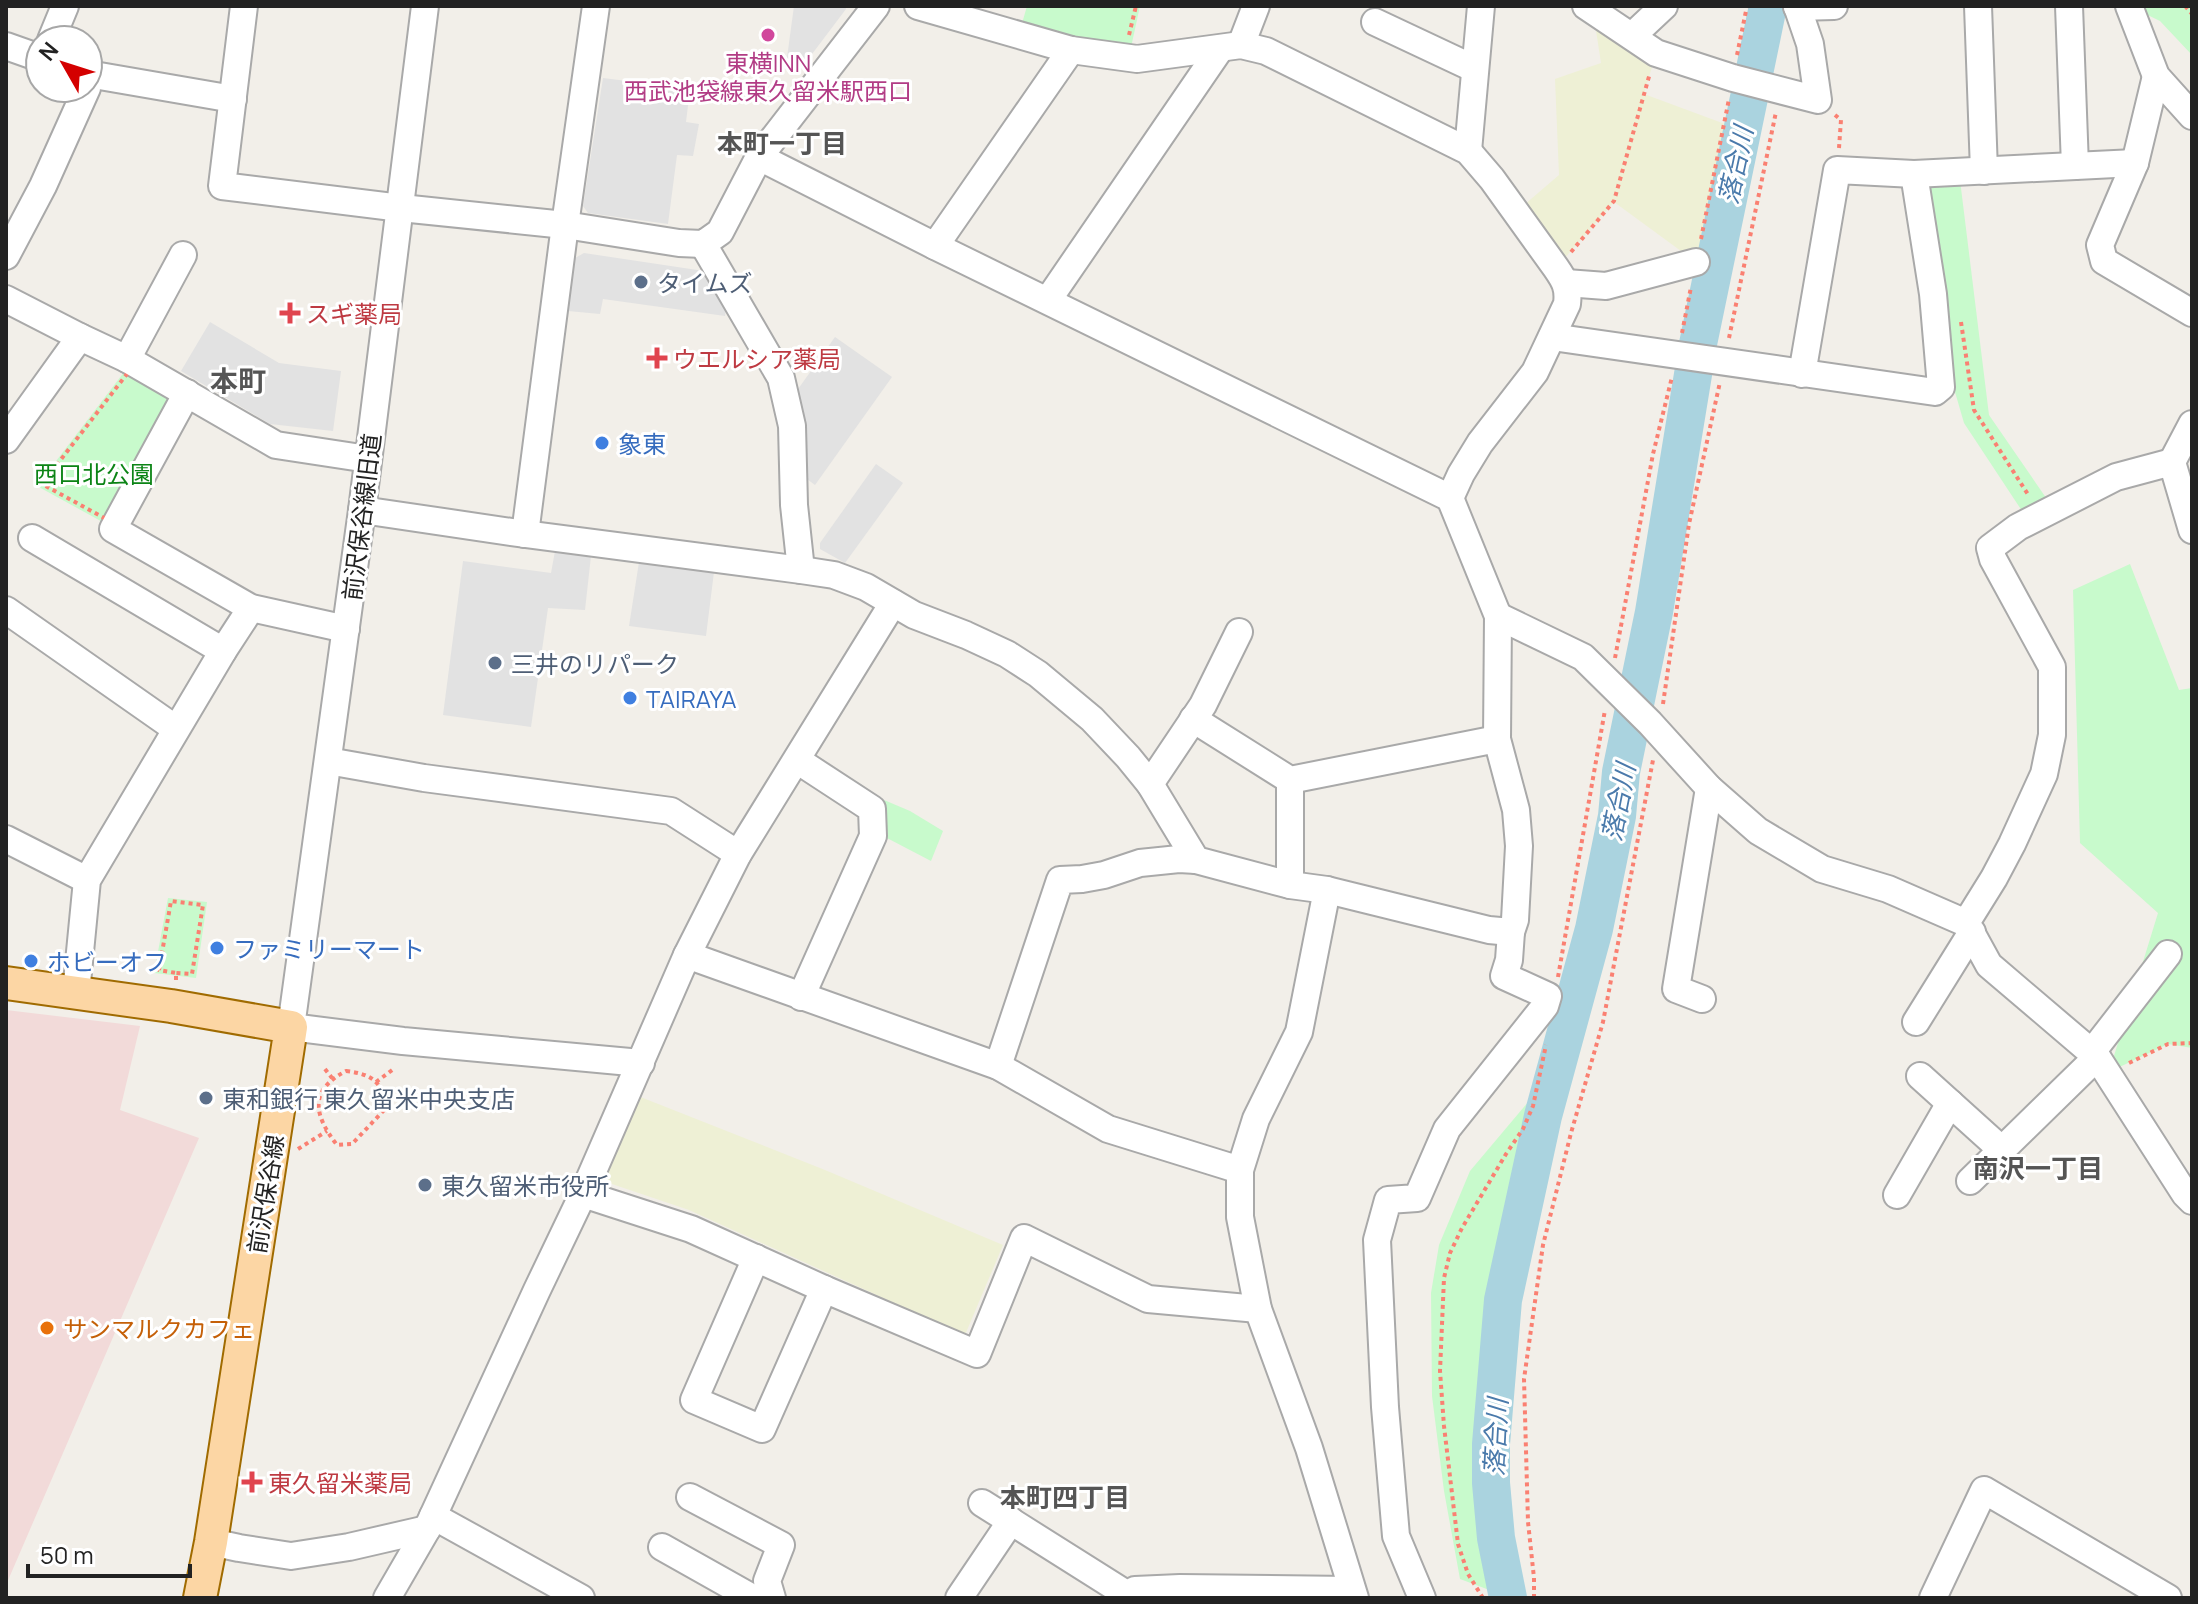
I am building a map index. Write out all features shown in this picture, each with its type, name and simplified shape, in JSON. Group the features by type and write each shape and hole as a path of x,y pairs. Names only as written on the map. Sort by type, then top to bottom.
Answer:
{"main road":[{"path":"6,983 171,1006 291,1027"},
{"name":"前沢保谷線","path":"200,1598 291,1027"}],"street":[{"path":"244,6 222,186 703,244 720,232 759,157 876,6"},
{"name":"前沢保谷線旧道","path":"291,1027 362,510 425,6"},
{"path":"525,534 596,6"},
{"path":"918,6 1071,50 1137,59 1230,47 1266,51 1468,151 1492,179 1561,276 1568,292 1567,304 1535,372 1480,443 1450,498"},
{"path":"1048,300 1230,47 1256,6"},
{"path":"1468,151 1481,6"},
{"path":"1586,6 1656,53 1818,100 1810,44 1797,7 1834,6"},
{"path":"1632,36 1664,6"},
{"path":"1978,6 1984,171"},
{"path":"2069,6 2075,166"},
{"path":"2129,6 2156,76 2192,116"},
{"path":"1375,22 1475,69"},
{"path":"935,246 1071,50"},
{"path":"2156,76 2135,163 2100,245 2104,261 2192,313"},
{"path":"104,83 233,99"},
{"path":"6,256 43,186 79,104"},
{"path":"759,157 1450,498 1498,616 1497,739 1516,810 1519,846 1515,920 1504,976 1548,996 1545,1006 1447,1129 1417,1198 1388,1200 1377,1240 1385,1407 1396,1536 1422,1598"},
{"path":"1802,374 1837,170 1914,174 2135,163"},
{"path":"1552,337 1935,392 1941,387 1933,294 1914,174"},
{"path":"703,244 781,378 792,426 794,505 801,570"},
{"path":"127,359 183,255"},
{"path":"1561,276 1606,286 1696,262"},
{"path":"6,299 127,359 276,445 368,459"},
{"path":"6,440 80,337"},
{"path":"187,393 113,529 251,608 346,629"},
{"path":"2192,424 2172,462 2192,530"},
{"path":"1916,1022 2018,830 2044,774 2052,735 2052,667 1993,559 1990,548 2018,527 2116,477 2172,462"},
{"path":"362,510 834,575 866,587 914,615 1007,654 1038,674 1092,719 1150,784 1196,860"},
{"path":"32,538 223,651"},
{"path":"387,1598 430,1523 583,1194 687,955 738,854 893,603"},
{"path":"76,993 87,880 251,608"},
{"path":"6,610 176,729"},
{"path":"1498,616 1583,657 1709,788 1758,831 1822,869 1888,889 1969,927 1989,965 2100,1060 2192,1201"},
{"path":"1150,784 1203,705 1239,632"},
{"path":"1193,719 1290,780 1497,739"},
{"path":"797,760 872,809 873,823 873,836 801,997"},
{"path":"328,761 424,778 671,811 738,854"},
{"path":"1290,780 1290,885"},
{"path":"1702,999 1676,989 1709,788"},
{"path":"6,839 87,880"},
{"path":"998,1066 1060,880 1093,877 1140,863 1196,860 1290,885 1327,890 1489,930 1511,932"},
{"path":"982,1503 1131,1597 1135,1590 1180,1588 1353,1594 1309,1448 1258,1309 1240,1217 1240,1170 1256,1119 1299,1032 1327,890"},
{"path":"1970,1181 2100,1060 2168,954"},
{"path":"687,955 998,1066 1108,1129 1240,1170"},
{"path":"291,1027 403,1041 641,1063"},
{"path":"1920,1076 2002,1150"},
{"path":"1897,1195 1950,1103"},
{"path":"583,1194 691,1229 977,1354 1024,1238 1148,1299 1258,1309"},
{"path":"756,1258 694,1400 762,1429 824,1289"},
{"path":"1933,1598 1984,1490 2168,1598"},
{"path":"690,1497 781,1545 767,1581 772,1598"},
{"path":"959,1598 1011,1521"},
{"path":"211,1542 291,1556 349,1547 430,1523 581,1598"},
{"path":"662,1547 751,1597 758,1598"}],"path":[{"path":"1559,976 1614,687 1653,454 1679,356 1736,78 1747,6"},
{"path":"2185,6 2192,14"},
{"path":"1561,276 1614,201 1656,53"},
{"path":"1534,1598 1528,1522 1524,1379 1543,1245 1603,1022 1689,524 1777,90"},
{"path":"1818,100 1841,120 1837,170"},
{"path":"1960,315 1974,410 2041,515"},
{"path":"130,370 178,396 108,520 42,484 130,370"},
{"path":"171,901 203,905 192,974 176,973 159,970 171,901"},
{"path":"175,986 176,973"},
{"path":"1483,1598 1468,1574 1458,1544 1440,1371 1444,1278 1450,1253 1462,1228 1523,1129 1533,1106 1548,1035"},
{"path":"2100,1060 2168,1044 2192,1043"},
{"path":"376,1082 395,1068"},
{"path":"325,1069 332,1078"},
{"path":"346,1071 365,1073 385,1094 387,1107 352,1144 337,1145 318,1113 319,1096 332,1078 346,1071"},
{"path":"294,1152 327,1131"}],"shaded area":[{"path":"794,6 845,6 846,9 806,62 797,61 796,66 786,65"},
{"path":"603,78 690,89 686,122 699,124 693,156 677,155 668,224 588,213 583,206"},
{"name":"タイムズ","path":"584,253 704,271 711,277 708,288 715,290 729,307 725,316 603,299 600,314 568,311 575,258"},
{"path":"210,322 279,363 341,371 333,431 270,424 181,371"},
{"path":"835,337 892,377 815,485 803,476 796,392"},
{"path":"876,464 903,483 845,563 820,549 820,543"},
{"name":"三井のリパーク","path":"555,551 591,556 585,610 548,608 531,727 443,715 463,561 551,573"},
{"path":"639,562 714,572 706,636 629,626"},
{"path":"6,1010 140,1026 120,1110 199,1138 6,1585"}],"green space":[{"path":"1027,6 1140,6 1130,52 1021,27"},
{"path":"2129,6 2192,6 2192,55 2160,21"},
{"path":"1593,11 1656,53 1644,94 1725,124 1696,262 1614,202 1556,268 1516,212 1559,175 1555,79 1601,63"},
{"path":"1960,180 1989,415 2051,505 2026,517 1964,423 1955,392 1920,184"},
{"name":"西口北公園","path":"128,367 186,397 108,525 37,486"},
{"path":"2130,564 2179,690 2192,688 2192,1048 2168,1044 2109,1072 2158,913 2080,843 2073,590"},
{"path":"884,800 943,831 931,861 885,837 880,810"},
{"path":"168,898 207,902 196,978 154,973"},
{"path":"638,1096 1003,1245 965,1335 689,1210 603,1181"},
{"path":"1529,1101 1546,1105 1503,1300 1491,1444 1496,1538 1508,1597 1460,1579 1444,1491 1432,1396 1431,1293 1439,1245 1470,1171"}],"waterway":[{"name":"落合川","path":"1508,1598 1496,1538 1491,1483 1491,1444 1503,1300 1543,1116 1594,929 1617,816 1621,772 1654,612 1698,344 1768,6"}],"place":[{"name":"東横INN 西武池袋線東久留米駅西口","path":"768,35"},
{"name":"タイムズ","path":"641,282"},
{"name":"スギ薬局","path":"290,313"},
{"name":"ウエルシア薬局","path":"657,358"},
{"name":"象東","path":"602,443"},
{"name":"三井のリパーク","path":"495,663"},
{"name":"TAIRAYA","path":"630,698"},
{"name":"ファミリーマート","path":"217,948"},
{"name":"ホビーオフ","path":"31,961"},
{"name":"東和銀行 東久留米中央支店","path":"206,1098"},
{"name":"東久留米市役所","path":"425,1185"},
{"name":"サンマルクカフェ","path":"47,1328"},
{"name":"東久留米薬局","path":"252,1482"}],"district":[{"name":"本町一丁目","path":"782,143"},
{"name":"本町","path":"238,380"},
{"name":"南沢一丁目","path":"2038,1168"},
{"name":"本町四丁目","path":"1065,1497"}]}
